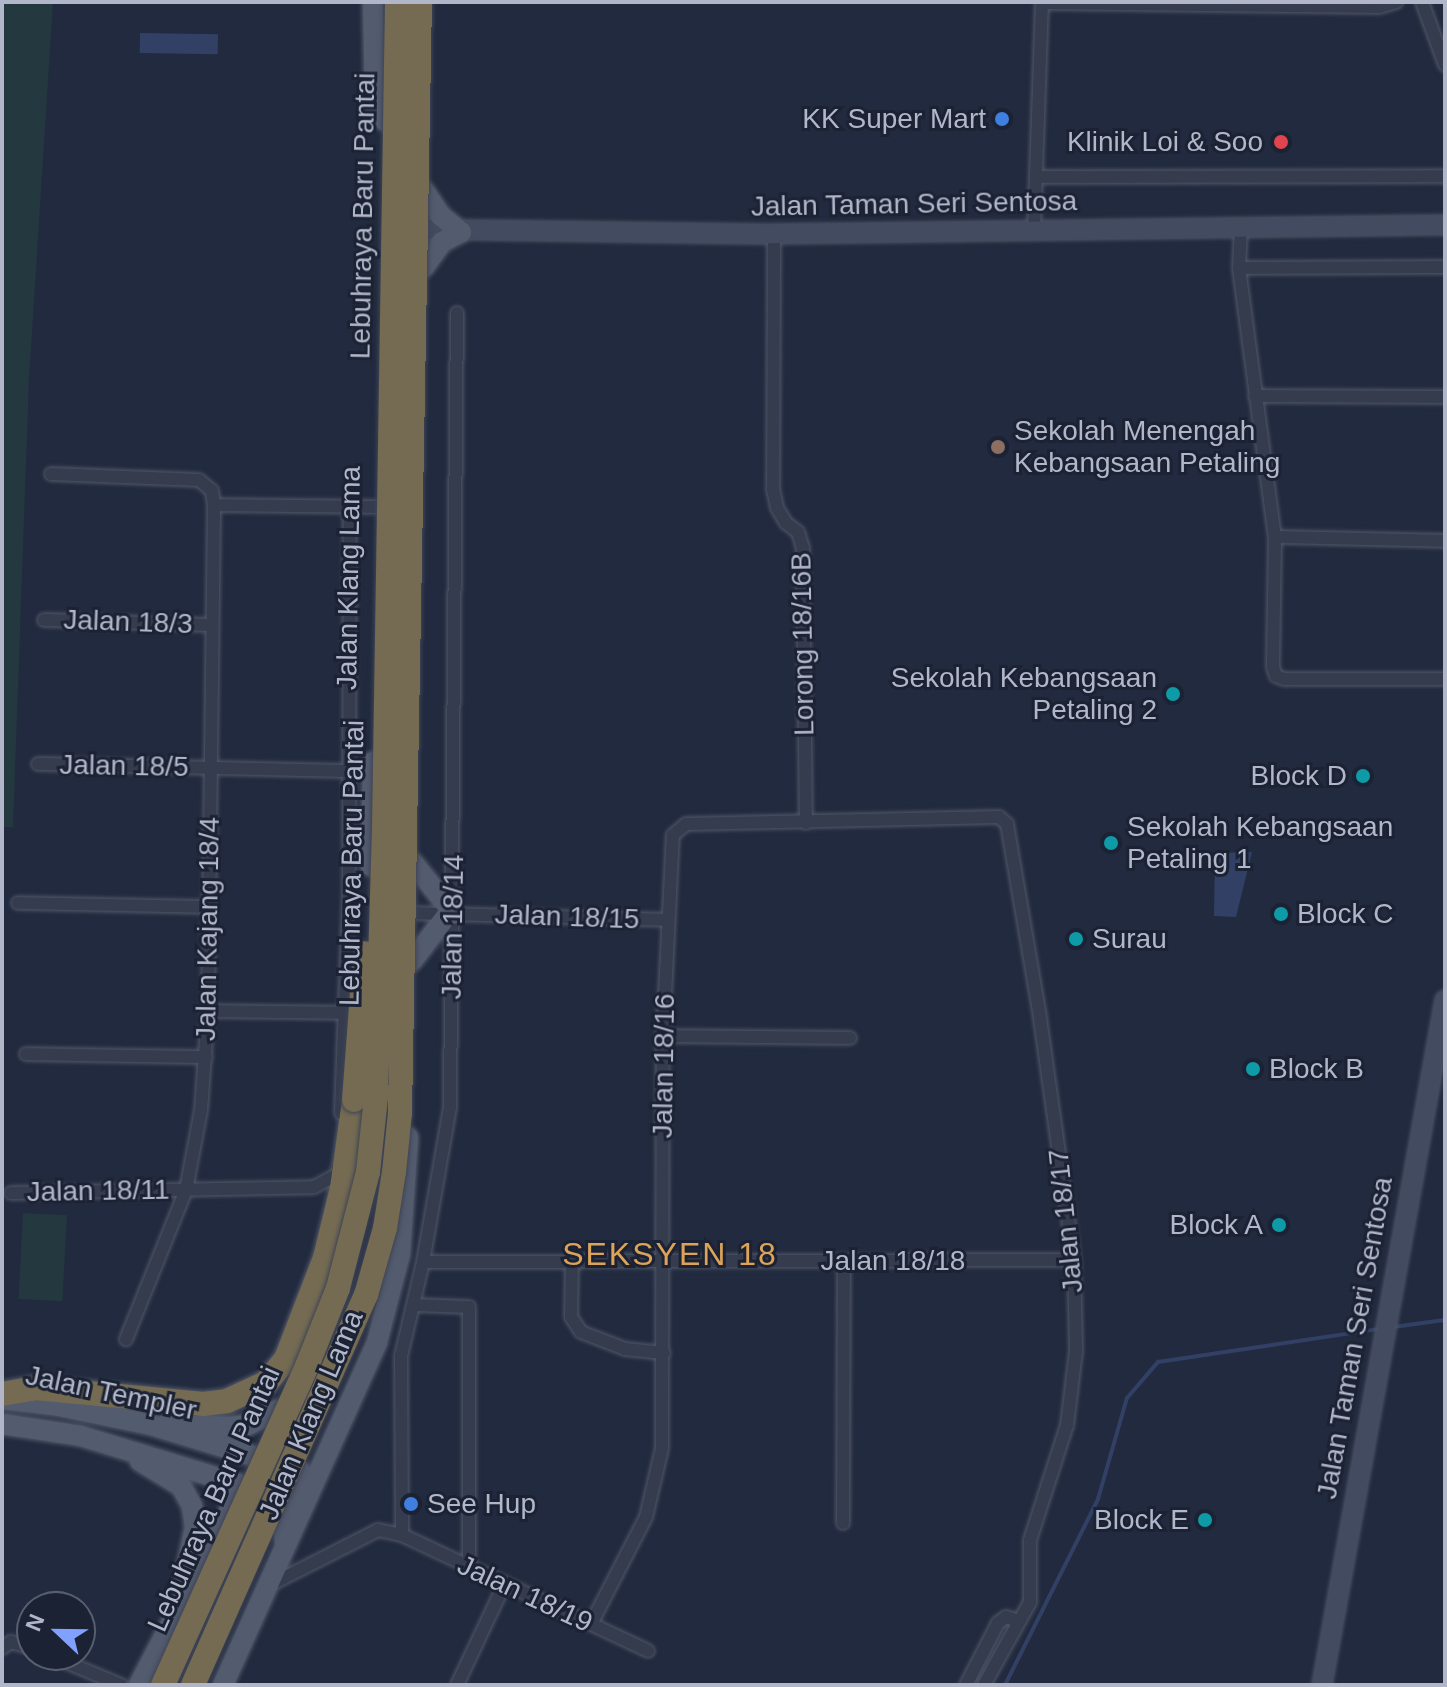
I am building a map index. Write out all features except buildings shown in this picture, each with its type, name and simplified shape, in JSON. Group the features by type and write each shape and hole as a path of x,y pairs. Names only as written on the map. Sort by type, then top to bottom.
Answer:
{"highway":[{"name":"Lebuhraya Baru Pantai","path":"163,1685 307,1366 338,1288 357,1224 376,1097 384,828 397,2"},
{"name":"Lebuhraya Baru Pantai","path":"193,1685 366,1295 385,1228 394,1172 400,1097 423,2"},
{"path":"2,1397 35,1388 203,1404 227,1401 266,1383 286,1359 325,1258 342,1188 354,1100 365,948 384,828"}],"main road":[{"path":"373,2 375,106 385,121"},
{"name":"Jalan Klang Lama","path":"139,1685 257,1456 344,1236 362,1108 369,1014 384,228 385,2"},
{"name":"Jalan Klang Lama","path":"223,1685 377,1342 400,1254 407,1170 412,961 425,230 423,2"},
{"path":"424,191 441,216 461,232 442,242 424,267"},
{"name":"Jalan Taman Seri Sentosa","path":"384,228 461,232 774,234 1445,225"},
{"path":"412,961 451,914 413,863"},
{"name":"Jalan Taman Seri Sentosa","path":"1322,1685 1387,1308 1445,1000"},
{"path":"285,1548 283,1519 287,1499 374,1296 407,1170"},
{"name":"Jalan Templer","path":"2,1397 151,1425 299,1470"},
{"path":"151,1425 248,1425 277,1410"},
{"name":"Jalan Templer","path":"5,1424 81,1436 244,1483 287,1499"},
{"path":"118,1447 181,1486 192,1506 195,1527 181,1602"},
{"path":"181,1602 216,1585 226,1587 239,1595 253,1620"}],"street":[{"path":"1034,231 1042,3 1379,7 1396,2"},
{"path":"1422,2 1445,65"},
{"path":"1036,177 1445,176"},
{"path":"1241,229 1239,268 1275,537 1276,676 1284,679 1445,679"},
{"name":"Lorong 18/16B","path":"774,234 773,489 777,508 786,523 798,532 803,548 806,823"},
{"path":"1239,268 1445,267"},
{"name":"Jalan 18/14","path":"402,1535 401,1356 423,1262 450,1108 457,313"},
{"path":"1255,396 1445,397"},
{"path":"51,474 199,480 212,491 214,505 378,507"},
{"name":"Jalan Kajang 18/4","path":"126,1339 186,1190 198,1132 206,1057 214,505"},
{"path":"347,1013 350,507"},
{"path":"1275,537 1445,541"},
{"name":"Jalan 18/3","path":"44,620 212,625"},
{"name":"Jalan 18/5","path":"38,764 350,771"},
{"name":"Jalan 18/16","path":"591,1624 654,1494 662,1448 663,1036 671,846 680,827 999,817 1007,824"},
{"name":"Jalan 18/17","path":"984,1685 1031,1594 1030,1540 1067,1425 1075,1379 1074,1260 1040,1018 1007,824"},
{"path":"18,903 209,907"},
{"name":"Jalan 18/15","path":"370,912 667,920"},
{"path":"208,1011 369,1014"},
{"name":"Jalan 18/11","path":"11,1193 314,1187 338,1174 347,1013"},
{"path":"663,1036 850,1038"},
{"path":"26,1054 206,1057"},
{"name":"Jalan 18/18","path":"423,1262 1074,1260"},
{"path":"843,1523 844,1261"},
{"path":"572,1262 571,1317 581,1332 625,1349 664,1353"},
{"path":"414,1305 469,1307 469,1569"},
{"path":"270,1585 368,1533 378,1530 402,1535"},
{"name":"Jalan 18/19","path":"402,1535 648,1651"},
{"path":"457,1685 504,1585"},
{"path":"966,1685 998,1623 1006,1617 1021,1618"},
{"path":"87,1671 121,1685"}],"shaded area":[{"path":"2,2 53,2 29,380 13,827 2,827"},
{"path":"23,1213 67,1215 62,1301 18,1299"}],"water":[{"path":"140,33 218,34 218,54 140,53"},
{"path":"1252,852 1236,917 1214,916 1215,853"}],"waterway":[{"path":"1393,1327 1445,1320"},
{"path":"1005,1685 1098,1499 1127,1398 1158,1362 1380,1329"}],"place":[{"name":"KK Super Mart","path":"1002,119"},
{"name":"Klinik Loi & Soo","path":"1281,142"},
{"name":"Sekolah Menengah Kebangsaan Petaling","path":"998,447"},
{"name":"Sekolah Kebangsaan Petaling 2","path":"1173,694"},
{"name":"Block D","path":"1363,776"},
{"name":"Sekolah Kebangsaan Petaling 1","path":"1111,843"},
{"name":"Block C","path":"1281,914"},
{"name":"Surau","path":"1076,939"},
{"name":"Block B","path":"1253,1069"},
{"name":"Block A","path":"1279,1225"},
{"name":"See Hup","path":"411,1504"},
{"name":"Block E","path":"1205,1520"}],"district":[{"name":"SEKSYEN 18","path":"670,1254"}]}
